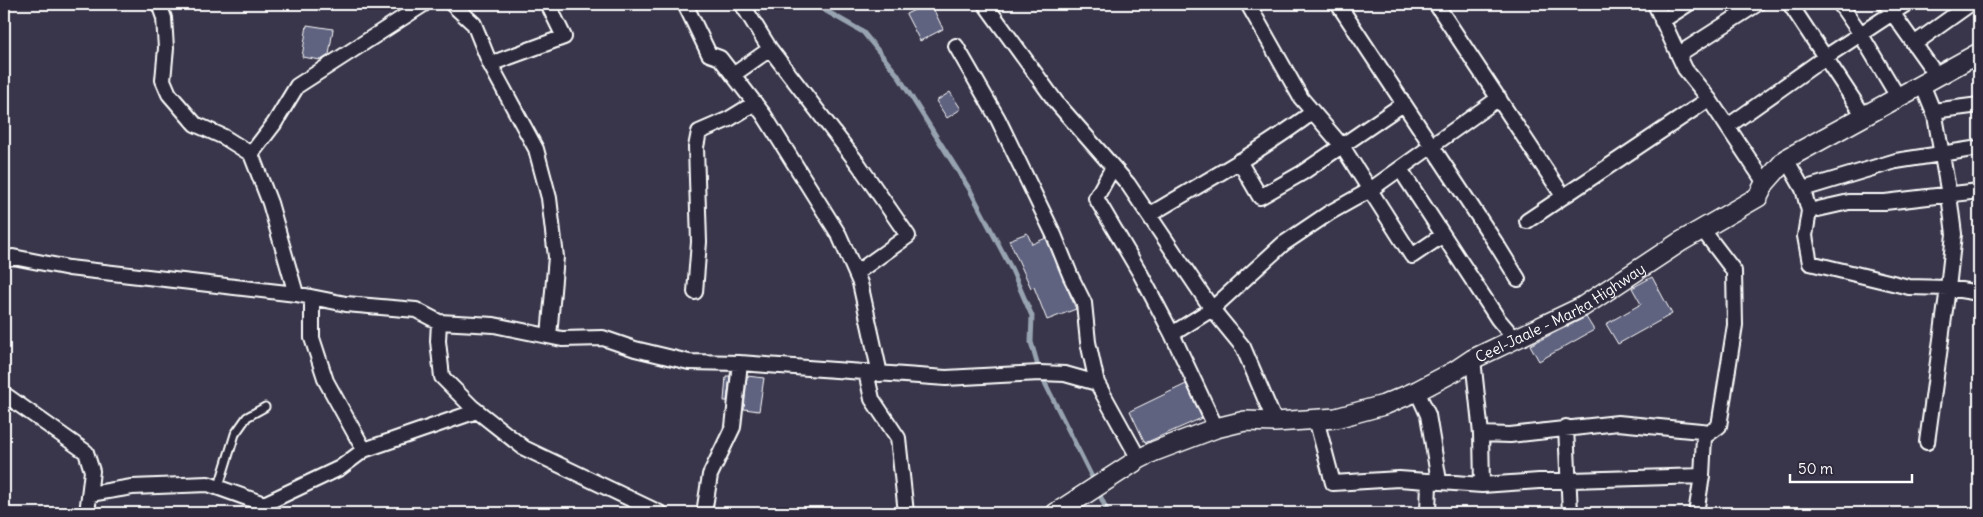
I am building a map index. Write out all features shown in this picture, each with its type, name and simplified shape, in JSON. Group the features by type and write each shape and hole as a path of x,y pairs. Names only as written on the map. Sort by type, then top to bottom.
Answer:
{"street":[{"path":"159,4 164,18 166,48 163,80 169,94 195,124 224,137 251,154 270,203 296,294"},
{"path":"251,154 274,124 298,86 424,4"},
{"path":"452,4 474,24 490,64 536,149 549,198 556,257 549,336"},
{"path":"490,64 564,37 548,4"},
{"path":"685,4 709,54 720,58 764,115 839,235 856,273 860,283 873,373 872,399 898,438 906,513"},
{"path":"742,4 770,49 859,166 908,236 856,273"},
{"path":"985,4 1056,102 1128,184 1212,309 1243,347 1276,422"},
{"path":"1248,4 1301,98 1342,146 1412,256 1443,235"},
{"path":"1338,4 1518,279"},
{"path":"1436,4 1563,196"},
{"path":"1655,4 1685,69 1728,126 1765,183"},
{"path":"1662,20 1688,4"},
{"path":"1679,54 1757,4"},
{"path":"1790,4 1864,116"},
{"path":"1840,4 1860,33 1898,97"},
{"path":"1728,126 1860,33 1889,9 1906,4"},
{"path":"1914,44 1970,4"},
{"path":"1889,9 1914,44 1930,80 1933,111 1942,153 1954,234 1927,442"},
{"path":"956,46 998,119 1054,235 1084,303 1088,342 1097,383 1139,460"},
{"path":"733,75 770,49"},
{"name":"Ceel-Jaale - Marka Highway","path":"1056,513 1155,451 1216,428 1245,421 1276,422 1336,418 1357,413 1417,391 1455,372 1473,359 1514,338 1582,307 1702,229 1758,197 1765,183 1786,159 1979,54"},
{"path":"1172,334 1212,309 1283,244 1329,213 1370,190 1498,98"},
{"path":"1527,221 1709,99"},
{"path":"696,292 699,242 696,147 699,132 729,119 755,103"},
{"path":"1240,161 1260,197 1302,173 1403,104"},
{"path":"1933,111 1979,105"},
{"path":"1149,214 1240,161 1285,133 1313,112"},
{"path":"1803,189 1896,161 1979,148"},
{"path":"1786,159 1803,189 1808,211 1805,236 1810,263 1909,287 1948,288 1979,293"},
{"path":"1113,167 1096,198 1140,273 1172,334 1216,428"},
{"path":"1400,168 1498,320 1514,338"},
{"path":"1808,211 1850,202 1885,202 1979,190"},
{"path":"1696,513 1702,476 1704,437 1718,426 1735,325 1734,271 1702,229"},
{"path":"4,259 13,257 69,268 296,294 346,304 416,310 439,322 494,325 562,339 603,338 635,349 688,362 740,362 946,378 1065,374 1097,383"},
{"path":"312,298 312,338 326,381 364,450"},
{"path":"439,322 438,341 442,377 476,411 524,448 660,513"},
{"path":"1473,359 1481,434 1482,485"},
{"path":"704,513 710,475 733,427 740,362"},
{"path":"1417,391 1428,415 1434,481 1428,513"},
{"path":"4,394 86,452 92,470 87,513"},
{"path":"90,494 132,487 208,484 219,486 265,508 340,468 364,450 476,411"},
{"path":"1316,419 1333,483 1399,479 1482,485 1538,481 1702,476"},
{"path":"1481,434 1510,435 1618,423 1711,432"},
{"path":"1566,428 1570,513"}],"lane":[{"path":"219,486 235,434 247,417 265,408"}],"building":[{"path":"931,4 943,29 920,41 906,14"},
{"path":"307,25 333,29 329,55 321,60 302,57"},
{"path":"950,92 961,109 947,118 936,101"},
{"path":"1027,233 1032,244 1046,238 1076,309 1047,320 1034,287 1031,288 1009,240"},
{"path":"1652,277 1672,314 1618,344 1606,324 1641,304 1632,288"},
{"path":"1586,317 1594,330 1539,361 1530,345"},
{"path":"726,376 730,376 727,401 724,401"},
{"path":"747,376 764,378 759,411 744,409"},
{"path":"1186,384 1202,418 1145,443 1130,411"}],"waterway":[{"path":"814,4 863,32 897,74 970,190 1012,270 1032,316 1031,342 1040,373 1095,483"},
{"path":"1098,491 1108,513"}]}
